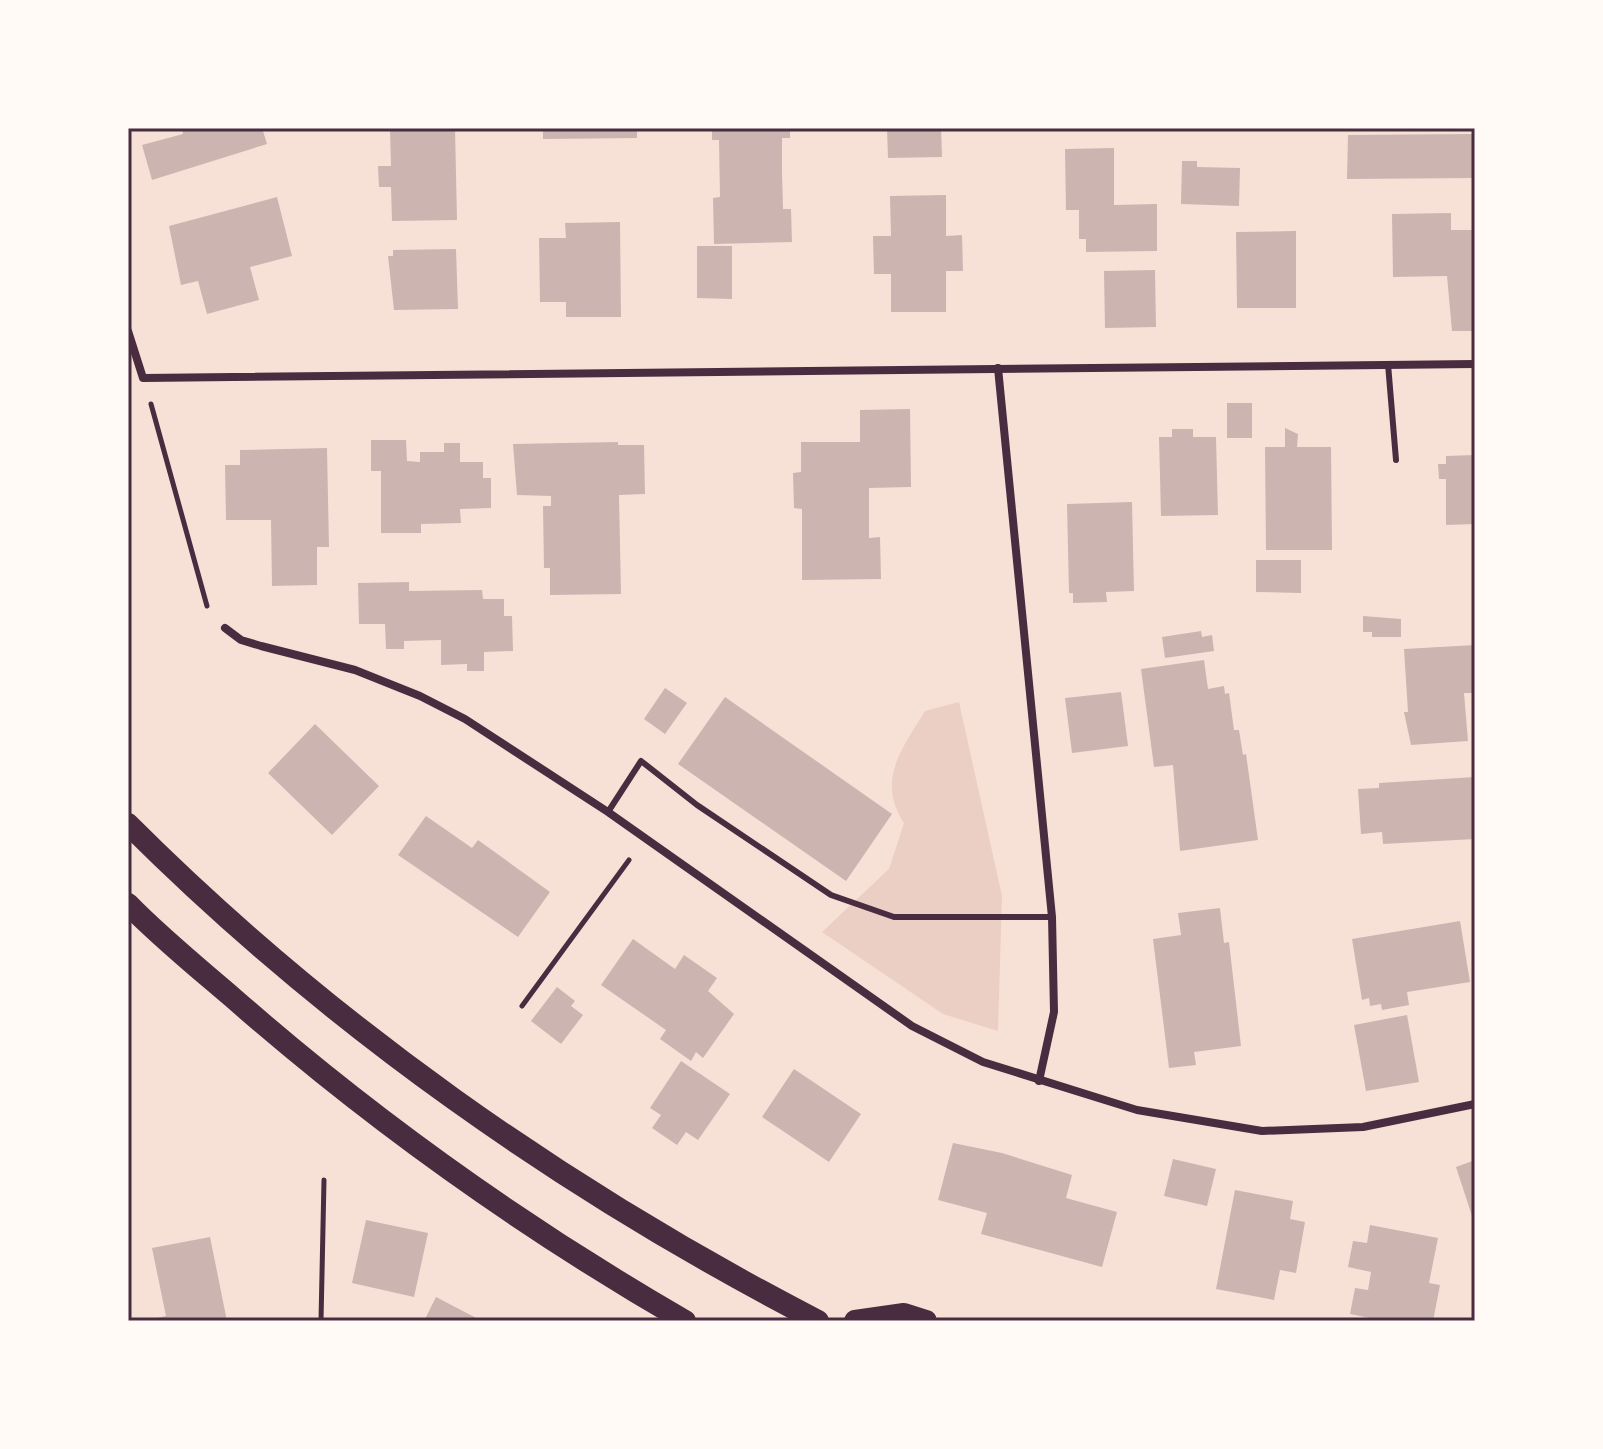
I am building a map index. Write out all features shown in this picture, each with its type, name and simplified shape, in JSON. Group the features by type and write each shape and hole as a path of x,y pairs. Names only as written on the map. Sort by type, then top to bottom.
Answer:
{"highway":[{"path":"128,824 183,879 437,1088 603,1200 731,1276 818,1321"},
{"path":"128,904 272,1033 404,1138 544,1236 685,1321"},
{"path":"855,1321 904,1314 926,1321"}],"street":[{"path":"128,331 143,378 681,371 851,373 998,368 1475,364"},
{"path":"998,368 1052,917 1054,1012 1039,1081"},
{"path":"225,628 241,640 355,670 420,696 510,745 912,1026 983,1062 1137,1110 1262,1131 1363,1127 1475,1104"}],"lane":[{"path":"1388,364 1396,460"},
{"path":"608,812 641,761 697,805 831,895 894,917 1052,917"}],"path":[{"path":"150,401 202,592 210,614 225,628"},
{"path":"522,1006 644,840"},
{"path":"321,1321 324,1180"}],"shaded area":[{"path":"959,702 1002,896 998,1031 943,1014 822,932 889,869 904,823 892,793 895,765 925,711"}],"building":[{"path":"182,128 262,128 267,144 152,180 142,145 183,134"},
{"path":"390,128 455,128 457,220 392,221 391,187 379,187 378,166 391,166"},
{"path":"543,128 637,128 637,138 543,139"},
{"path":"712,128 790,128 790,138 782,138 782,173 783,209 791,209 792,242 714,244 713,198 720,197 719,140 712,140"},
{"path":"887,128 941,128 942,157 888,158"},
{"path":"1475,134 1475,178 1347,179 1348,135"},
{"path":"1114,148 1114,205 1157,204 1157,251 1086,252 1086,239 1079,239 1079,210 1066,210 1065,149"},
{"path":"1182,161 1197,161 1197,167 1240,168 1239,206 1181,204"},
{"path":"946,195 946,236 962,235 963,271 946,271 946,312 891,312 891,274 874,274 873,236 891,236 890,196"},
{"path":"277,197 292,256 250,267 259,300 207,314 198,281 181,285 169,226"},
{"path":"1451,213 1451,230 1475,230 1475,331 1452,331 1447,276 1393,277 1392,214"},
{"path":"620,222 621,317 566,317 566,302 540,302 539,238 566,238 565,223"},
{"path":"1296,231 1296,308 1237,308 1236,232"},
{"path":"697,246 732,246 732,299 697,298"},
{"path":"456,249 458,309 394,310 388,256 393,256 393,250"},
{"path":"1155,270 1156,327 1105,328 1104,271"},
{"path":"1227,403 1252,403 1252,438 1227,438"},
{"path":"910,409 911,487 869,488 869,538 880,537 881,579 802,580 802,509 794,508 793,473 801,472 801,442 860,442 860,410"},
{"path":"1285,428 1298,434 1297,447 1331,447 1332,550 1266,550 1265,447 1285,447"},
{"path":"1172,429 1193,429 1193,437 1216,437 1218,515 1161,516 1159,437 1172,437"},
{"path":"371,440 406,440 407,461 420,462 420,452 444,452 444,443 460,443 460,462 483,462 483,478 491,478 491,508 460,509 461,523 421,524 421,533 381,533 381,471 371,471"},
{"path":"618,442 618,445 644,445 645,494 619,495 621,594 550,595 550,568 544,568 543,506 551,506 551,496 517,495 513,444"},
{"path":"327,448 329,547 317,547 317,585 272,586 271,520 226,520 225,465 240,465 240,450"},
{"path":"1475,455 1475,524 1446,525 1446,479 1439,479 1438,464 1446,464 1446,456"},
{"path":"1132,502 1134,591 1106,592 1107,602 1073,603 1073,593 1069,593 1067,504"},
{"path":"1256,560 1301,560 1301,593 1256,592"},
{"path":"409,582 409,591 482,590 483,599 504,599 504,616 512,616 513,651 484,652 484,671 467,671 467,664 441,665 441,640 404,641 404,649 386,649 385,624 359,624 358,583"},
{"path":"1363,616 1401,619 1401,637 1372,637 1372,632 1363,632"},
{"path":"1201,631 1202,637 1212,635 1214,651 1165,658 1162,637"},
{"path":"1475,645 1475,693 1464,693 1468,741 1411,745 1404,712 1408,712 1404,649"},
{"path":"1204,660 1208,689 1224,686 1225,694 1229,693 1234,730 1239,730 1243,755 1246,754 1258,840 1180,851 1173,765 1154,767 1141,669"},
{"path":"665,688 687,703 665,734 644,719"},
{"path":"1121,692 1128,746 1072,753 1065,698"},
{"path":"725,697 892,814 846,881 678,764"},
{"path":"315,724 379,786 332,835 268,773"},
{"path":"1475,777 1475,839 1383,844 1382,832 1361,834 1358,789 1379,788 1379,783"},
{"path":"426,816 472,848 478,840 550,892 518,937 398,855"},
{"path":"1220,908 1224,943 1229,942 1241,1046 1194,1052 1196,1065 1169,1068 1153,939 1181,935 1178,913"},
{"path":"1460,921 1470,982 1407,992 1409,1005 1382,1010 1381,1004 1370,1006 1369,998 1362,1000 1352,939"},
{"path":"633,939 675,969 684,955 717,978 708,991 734,1014 703,1058 696,1052 691,1061 660,1039 666,1030 601,985"},
{"path":"557,987 575,1001 571,1006 583,1015 561,1044 531,1021"},
{"path":"1407,1015 1419,1082 1366,1091 1354,1025"},
{"path":"681,1061 730,1094 698,1140 686,1132 677,1145 652,1128 661,1115 650,1108"},
{"path":"794,1069 861,1114 829,1162 762,1117"},
{"path":"953,1143 1002,1153 1072,1175 1066,1198 1117,1212 1102,1267 981,1234 987,1213 938,1200"},
{"path":"1173,1159 1216,1169 1207,1206 1164,1196"},
{"path":"1475,1160 1475,1222 1474,1222 1456,1167"},
{"path":"1235,1190 1293,1201 1290,1219 1305,1222 1296,1273 1280,1270 1274,1300 1216,1289"},
{"path":"366,1220 428,1233 414,1297 352,1283"},
{"path":"1370,1225 1438,1238 1429,1283 1440,1285 1433,1321 1385,1321 1350,1314 1355,1288 1368,1290 1371,1272 1348,1267 1353,1241 1367,1243"},
{"path":"210,1237 227,1321 158,1321 157,1318 166,1316 152,1248"},
{"path":"436,1297 482,1321 424,1321"}]}
